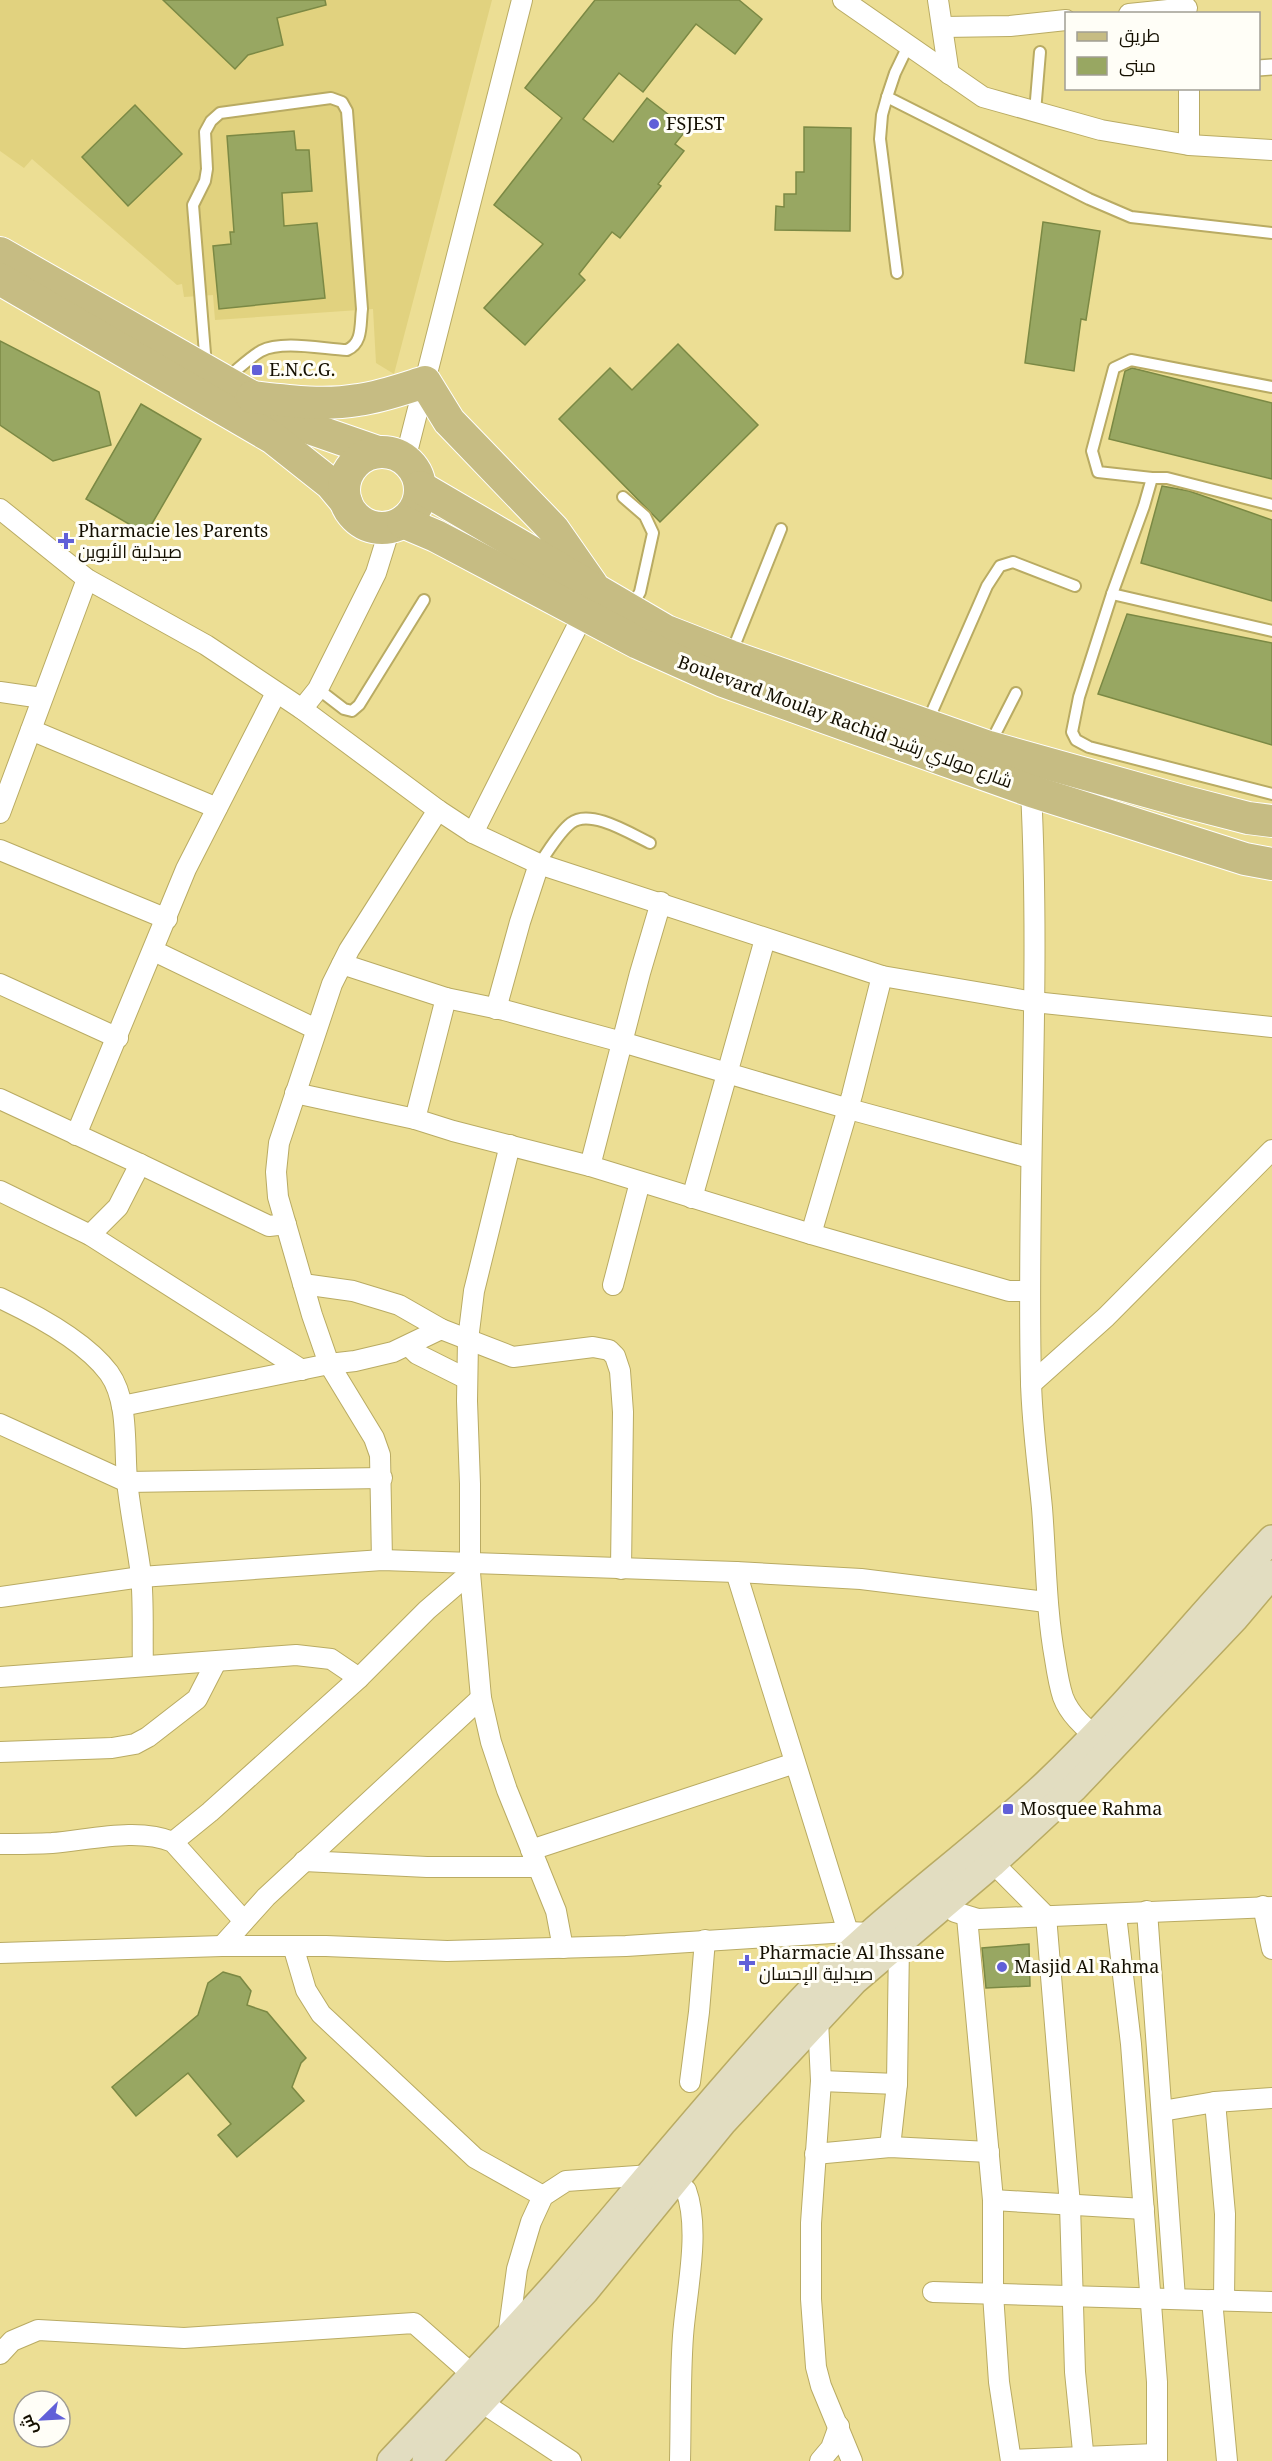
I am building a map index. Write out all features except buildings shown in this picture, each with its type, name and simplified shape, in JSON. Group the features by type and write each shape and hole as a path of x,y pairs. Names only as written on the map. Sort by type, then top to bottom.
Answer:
{"main road":[{"path":"0,253 303,426 392,456 418,477 420,487 413,513 397,525 376,528 363,523 353,514 331,484 273,438 0,279"},
{"path":"252,397 304,403 340,403 381,395 425,382 449,421 553,529 590,603"},
{"path":"346,502 344,484 351,468 361,458 392,456"},
{"name":"Boulevard Moulay Rachid شارع مولاي رشيد","path":"420,487 590,603 638,643 727,668 983,759 1031,790 1234,855 1272,864"},
{"name":"Boulevard Moulay Rachid شارع مولاي رشيد","path":"397,525 436,536 590,603 629,611 727,668"},
{"name":"Boulevard Moulay Rachid شارع مولاي رشيد","path":"983,759 1068,752 1182,801 1248,818 1272,821"},
{"path":"391,2461 660,2176 750,2092 854,1981 946,1903 1049,1781 1103,1742 1265,1576 1272,1539"},
{"path":"426,2461 616,2256 660,2176 860,1932 946,1903"}],"street":[{"path":"392,456 425,382 522,0"},
{"path":"843,0 983,97 1101,130 1188,145 1272,150"},
{"path":"938,0 949,74"},
{"path":"1146,12 1187,7"},
{"path":"943,27 1010,26 1065,20"},
{"path":"1188,145 1189,90"},
{"path":"0,509 87,579 206,645 302,709 438,810 473,833 538,864 661,902 765,939 882,976 1034,1002 1272,1027"},
{"path":"302,709 318,689 376,573 397,525"},
{"path":"3,801 87,579"},
{"path":"473,833 590,603"},
{"path":"0,692 42,698"},
{"path":"76,1135 186,869 276,693"},
{"path":"31,730 217,808"},
{"path":"1031,790 1034,844 1034,1002 1030,1158 1031,1384 1042,1512 1046,1602 1064,1700 1074,1714 1103,1742"},
{"path":"382,1560 380,1455 374,1438 328,1364 278,1197 276,1172 279,1143 332,984 342,964 438,810"},
{"path":"0,850 167,919"},
{"path":"496,1009 538,864"},
{"path":"590,1166 661,902"},
{"path":"692,1198 765,939"},
{"path":"154,951 316,1029"},
{"path":"342,964 446,998 622,1042 849,1109 1030,1158"},
{"path":"812,1234 849,1109 882,976"},
{"path":"0,984 117,1038"},
{"path":"415,1119 446,998"},
{"path":"295,1093 415,1119 590,1166 1009,1291 1030,1291"},
{"path":"0,1099 269,1226 286,1224"},
{"path":"510,1145 474,1291 468,1340 470,1569 481,1698 504,1780 556,1911 563,1948"},
{"path":"1031,1384 1106,1317 1272,1150"},
{"path":"90,1235 118,1207 140,1164"},
{"path":"613,1285 640,1182"},
{"path":"0,1191 90,1235 302,1370"},
{"path":"303,1284 353,1292 399,1305 441,1329 513,1357 593,1347 609,1350 615,1356 620,1371 623,1412 621,1569"},
{"path":"0,1298 63,1334 93,1355 109,1373 116,1387 122,1406 127,1482 141,1577 143,1666"},
{"path":"122,1406 328,1364 355,1361 409,1346 441,1329"},
{"path":"409,1346 417,1354 467,1379"},
{"path":"1,1428 127,1482 382,1478"},
{"path":"0,1597 141,1577 382,1560 470,1569 736,1572 861,1580 1046,1602"},
{"path":"172,1842 210,1812 359,1678 470,1569"},
{"path":"0,1953 222,1946 447,1951 626,1946 860,1932 795,1763 736,1572"},
{"path":"0,1677 296,1655 331,1659 359,1678"},
{"path":"0,1752 112,1748 135,1744 148,1737 197,1699 216,1662"},
{"path":"222,1946 243,1921 304,1861 481,1698"},
{"path":"304,1861 427,1867 535,1858 795,1763"},
{"path":"0,1844 50,1843 142,1834 161,1837 172,1842 243,1921"},
{"path":"985,1855 1046,1916 1070,2205 1075,2372 1084,2459"},
{"path":"946,1903 978,1919 1116,1915 1147,1911 1267,1906 1272,1949"},
{"path":"946,1903 989,2152 993,2200 993,2294 999,2382 1011,2460 1157,2458 1157,2382 1144,2209 1131,2044 1116,1915"},
{"path":"1147,1911 1174,2298"},
{"path":"690,2082 705,1940"},
{"path":"890,2147 897,2084 899,1944"},
{"path":"293,1946 306,1990 321,2014 475,2158 543,2196"},
{"path":"818,2020 821,2081 811,2223 811,2299 816,2367 821,2386 852,2461"},
{"path":"821,2081 897,2084"},
{"path":"1162,2111 1215,2102 1272,2098"},
{"path":"1215,2102 1225,2214 1218,2300 1227,2461"},
{"path":"816,2154 890,2147 989,2152"},
{"path":"508,2336 517,2269 531,2222 543,2196 566,2181 660,2176 686,2190 692,2216 690,2283 683,2336 680,2461"},
{"path":"993,2200 1144,2209"},
{"path":"933,2292 1272,2302"},
{"path":"0,2354 12,2341 38,2330 184,2338 414,2323 483,2402 571,2461"},
{"path":"820,2461 831,2448 839,2426"}],"lane":[{"path":"897,273 880,139 882,115 887,97 908,46"},
{"path":"1035,112 1040,51"},
{"path":"887,97 1089,200 1131,217 1272,233"},
{"path":"331,98 342,102 347,111 362,309 359,341 347,350 287,346 269,348 215,376 193,205 205,181 207,169 205,132 220,112 331,98"},
{"path":"1272,387 1131,360 1114,368 1092,451 1098,472 1167,478 1272,505"},
{"path":"1068,752 1077,707 1112,594 1152,478"},
{"path":"623,497 645,516 653,533 640,592 629,611"},
{"path":"727,668 781,529"},
{"path":"921,737 987,586 1000,566 1013,562 1075,586"},
{"path":"1112,594 1272,631"},
{"path":"318,689 344,709 352,711 359,705 424,600"},
{"path":"983,759 1016,693"},
{"path":"1068,752 1079,743 1272,794"},
{"path":"538,864 571,823 582,818 594,818 650,843"}],"shaded area":[{"path":"0,0 492,0 394,374 376,363 373,309 215,320 213,295 184,297 182,284 177,285 32,159 24,168 0,151"}],"place":[{"name":"FSJEST","path":"654,124"},
{"name":"E.N.C.G.","path":"257,370"},
{"name":"Pharmacie les Parents صيدلية الأبوين","path":"66,541"},
{"name":"Mosquee Rahma","path":"1008,1809"},
{"name":"Pharmacie Al Ihssane صيدلية الإحسان","path":"747,1963"},
{"name":"Masjid Al Rahma","path":"1002,1967"}]}
